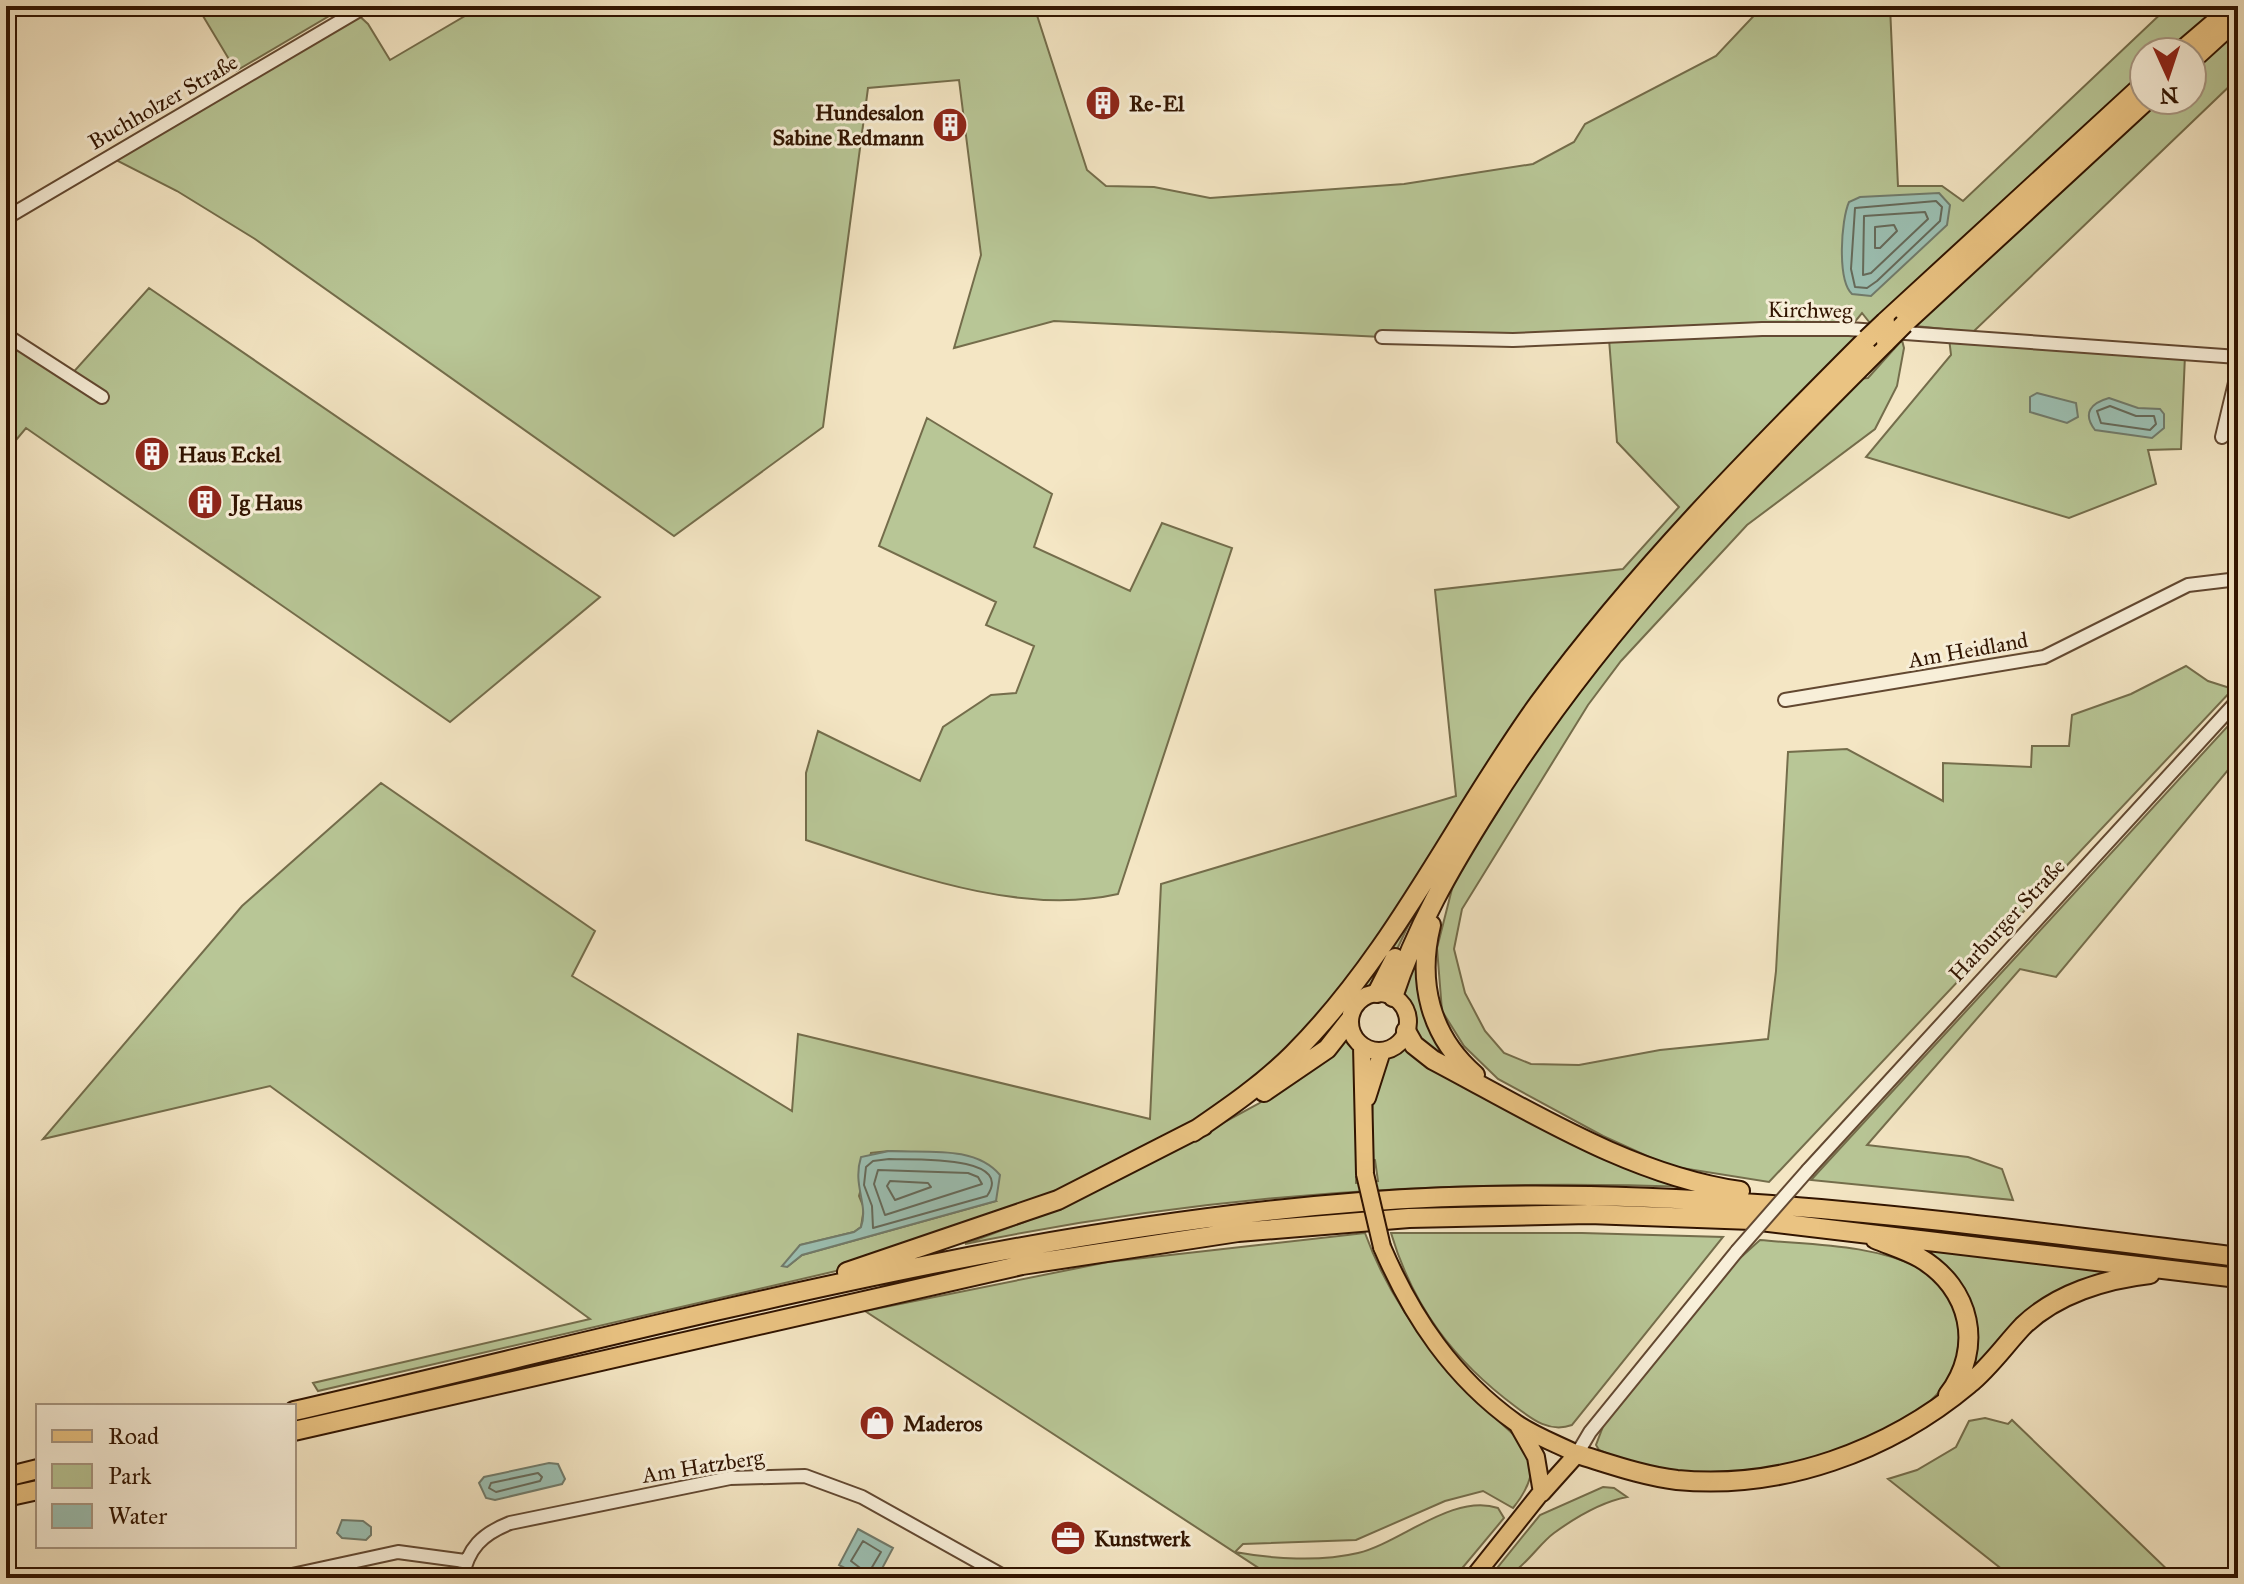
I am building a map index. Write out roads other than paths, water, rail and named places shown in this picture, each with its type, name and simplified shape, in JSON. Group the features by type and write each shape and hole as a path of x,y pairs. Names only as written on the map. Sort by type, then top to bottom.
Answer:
{"highway":[{"path":"2198,36 2231,6"},
{"path":"2208,45 2238,18"},
{"path":"1385,995 1478,825 1562,696 1614,629 1876,341 1885,322 2128,99"},
{"path":"1193,1132 1270,1076 1315,1031 1390,934 1459,830 1516,735 1615,604 1709,501 1876,341 1904,324 2130,116"},
{"path":"1478,825 1432,919 1425,959 1426,990 1433,1016 1454,1055 1478,1078 1517,1105"},
{"path":"1385,995 1459,830"},
{"path":"769,1301 1032,1211 1124,1169 1296,1073 1335,1042 1349,1021"},
{"path":"1406,1031 1423,1053 1517,1105 1574,1134 1673,1176 1722,1189 1821,1199 1872,1213"},
{"path":"296,1411 910,1269 1091,1234 1365,1202 1610,1196 1745,1202 1872,1213 2238,1257"},
{"path":"296,1431 915,1288 1111,1249 1224,1234 1409,1218 1589,1214 1752,1220 2238,1278"},
{"path":"1854,1230 1919,1257 1950,1282 1965,1307 1969,1335 1966,1358 1956,1385 1933,1412"},
{"path":"1573,1452 1646,1475 1677,1480 1750,1478 1807,1469 1879,1443 1933,1412 1972,1382 2025,1324 2051,1305 2117,1278 2180,1271"},
{"path":"6,1477 36,1470"},
{"path":"6,1497 36,1490"}],"main road":[{"path":"1385,995 1405,1009 1406,1031 1397,1045 1382,1051 1362,1046 1353,1037 1349,1021 1357,1003 1385,995"},
{"path":"1362,1046 1365,1174 1382,1247 1422,1327 1467,1381 1517,1424 1573,1452 1473,1578"},
{"path":"1362,1115 1382,1051"},
{"path":"1517,1424 1536,1457 1542,1493"}],"street":[{"name":"Buchholzer Straße","path":"6,218 366,6"},
{"name":"Kirchweg","path":"1382,337 1527,340 1762,329 1849,329 2238,357"},
{"path":"6,335 102,397"},
{"path":"2222,437 2238,370"},
{"name":"Am Heidland","path":"1785,700 2044,657 2188,585 2238,579"},
{"name":"Harburger Straße","path":"1573,1452 1737,1251 1808,1170 2238,700"},
{"name":"Am Hatzberg","path":"465,1561 476,1543 490,1531 510,1523 730,1478 788,1474 816,1478 849,1491 1007,1578"},
{"path":"278,1578 398,1552 465,1561 462,1578"}],"water":[{"path":"1939,193 1950,205 1947,225 1871,296 1852,294 1847,287 1842,263 1844,222 1849,202 1860,197"},
{"path":"2037,393 2076,403 2078,417 2067,423 2030,412 2030,397"},
{"path":"2109,398 2138,408 2160,409 2164,414 2164,428 2152,438 2095,430 2089,419 2090,410"},
{"path":"889,1151 949,1152 990,1165 1000,1175 996,1201 802,1255 787,1267 782,1266 800,1245 854,1232 861,1227 863,1210 858,1177 861,1157"},
{"path":"549,1463 558,1464 565,1479 562,1484 495,1500 486,1498 479,1483 484,1477"},
{"path":"342,1520 363,1521 371,1527 371,1535 366,1540 342,1538 337,1533"},
{"path":"858,1529 893,1548 877,1578 863,1578 839,1565"}],"place":[{"name":"Re-El","path":"1103,103"},
{"name":"Hundesalon Sabine Redmann","path":"950,125"},
{"name":"Haus Eckel","path":"152,454"},
{"name":"Jg Haus","path":"205,502"},
{"name":"Maderos","path":"877,1423"},
{"name":"Kunstwerk","path":"1068,1538"}]}
